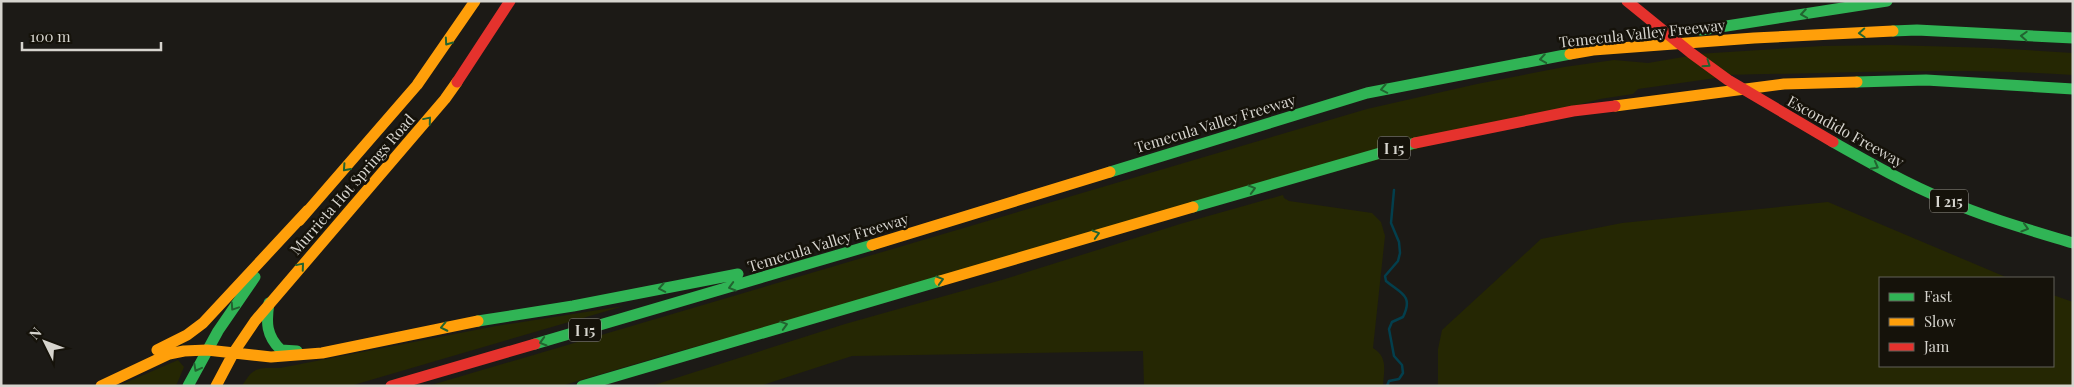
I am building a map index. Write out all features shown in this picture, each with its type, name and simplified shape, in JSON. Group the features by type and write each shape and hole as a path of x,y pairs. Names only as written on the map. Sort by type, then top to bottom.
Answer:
{"main road":[{"name":"Murrieta Hot Springs Road","path":"188,386 207,350 238,301 308,210 372,139 417,85 475,1"},
{"name":"Murrieta Hot Springs Road","path":"216,386 234,352 269,303 445,99 510,1"},
{"name":"Escondido Freeway","path":"1627,1 1691,53 1728,80 1832,142 1908,183 1946,200 1990,217 2073,243"},
{"path":"1593,50 1724,26 1887,1"},
{"name":"Temecula Valley Freeway","path":"391,386 779,274 1367,92 1593,50 1754,38 1917,30 2073,38"},
{"name":"I 15","path":"582,386 1403,145 1573,111 1784,84 1926,80 2073,89"},
{"path":"93,386 187,335 203,322 308,210"},
{"path":"101,386 169,354 207,350 271,357 322,353 475,321 573,306 753,271 779,274"},
{"path":"269,303 267,327 269,337 274,344 281,350 322,353"},
{"path":"609,386 737,339"}],"green space":[{"path":"1890,45 1993,48 2073,53 2073,75 1943,71 1727,75 1697,54 1822,46"},
{"path":"1689,56 1723,77 1638,89 1633,94 1600,99 669,354 561,386 428,386 1367,109 1477,84 1564,67 1614,60 1648,63"},
{"path":"1283,195 1289,201 1372,213 1381,222 1385,236 1373,348 1381,355 1383,360 1383,386 1144,386 1143,351 852,356 760,386 651,386 845,324 1005,279 1180,224"},
{"path":"1828,202 2006,277 1879,277 1879,367 2054,367 2054,295 2073,302 2073,386 1438,386 1438,349 1442,330 1541,239 1622,223"},
{"path":"624,306 350,386 242,386 253,372 261,368 280,368 496,326"},
{"path":"178,360 184,367 176,386 118,386"}],"waterway":[{"path":"1387,386 1389,381 1399,379 1403,373 1402,365 1394,356 1389,329 1392,322 1403,317 1407,304 1404,295 1386,281 1385,276 1398,261 1400,253 1399,242 1391,223 1394,190"}],"traffic: fast":[{"path":"1701,30 1887,1"},
{"path":"1893,31 1917,30 2073,38"},
{"path":"1110,172 1367,93 1570,54"},
{"path":"1857,82 1926,80 2073,89"},
{"path":"1833,142 1931,194 1993,218 2073,243"},
{"path":"1193,207 1415,143"},
{"path":"535,344 872,245"},
{"path":"478,321 573,306 738,274"},
{"path":"188,386 218,331 255,277"},
{"path":"582,386 940,281"},
{"path":"269,303 268,328 272,339 281,350 297,351"}],"traffic: slow":[{"path":"299,221 417,85 475,1"},
{"path":"1570,54 1593,50 1754,38 1893,31"},
{"path":"216,386 234,352 255,321 445,99 457,82"},
{"path":"1615,106 1784,84 1857,82"},
{"path":"872,245 1110,172"},
{"path":"940,281 1193,207"},
{"path":"157,350 187,335 203,323 308,210"},
{"path":"101,386 169,354 184,351 207,350 271,357 322,353 478,321"}],"traffic: jam":[{"path":"457,82 510,1"},
{"path":"1627,1 1691,53 1728,80 1833,142"},
{"path":"1415,143 1573,111 1615,106"},
{"path":"391,386 535,344"}]}
